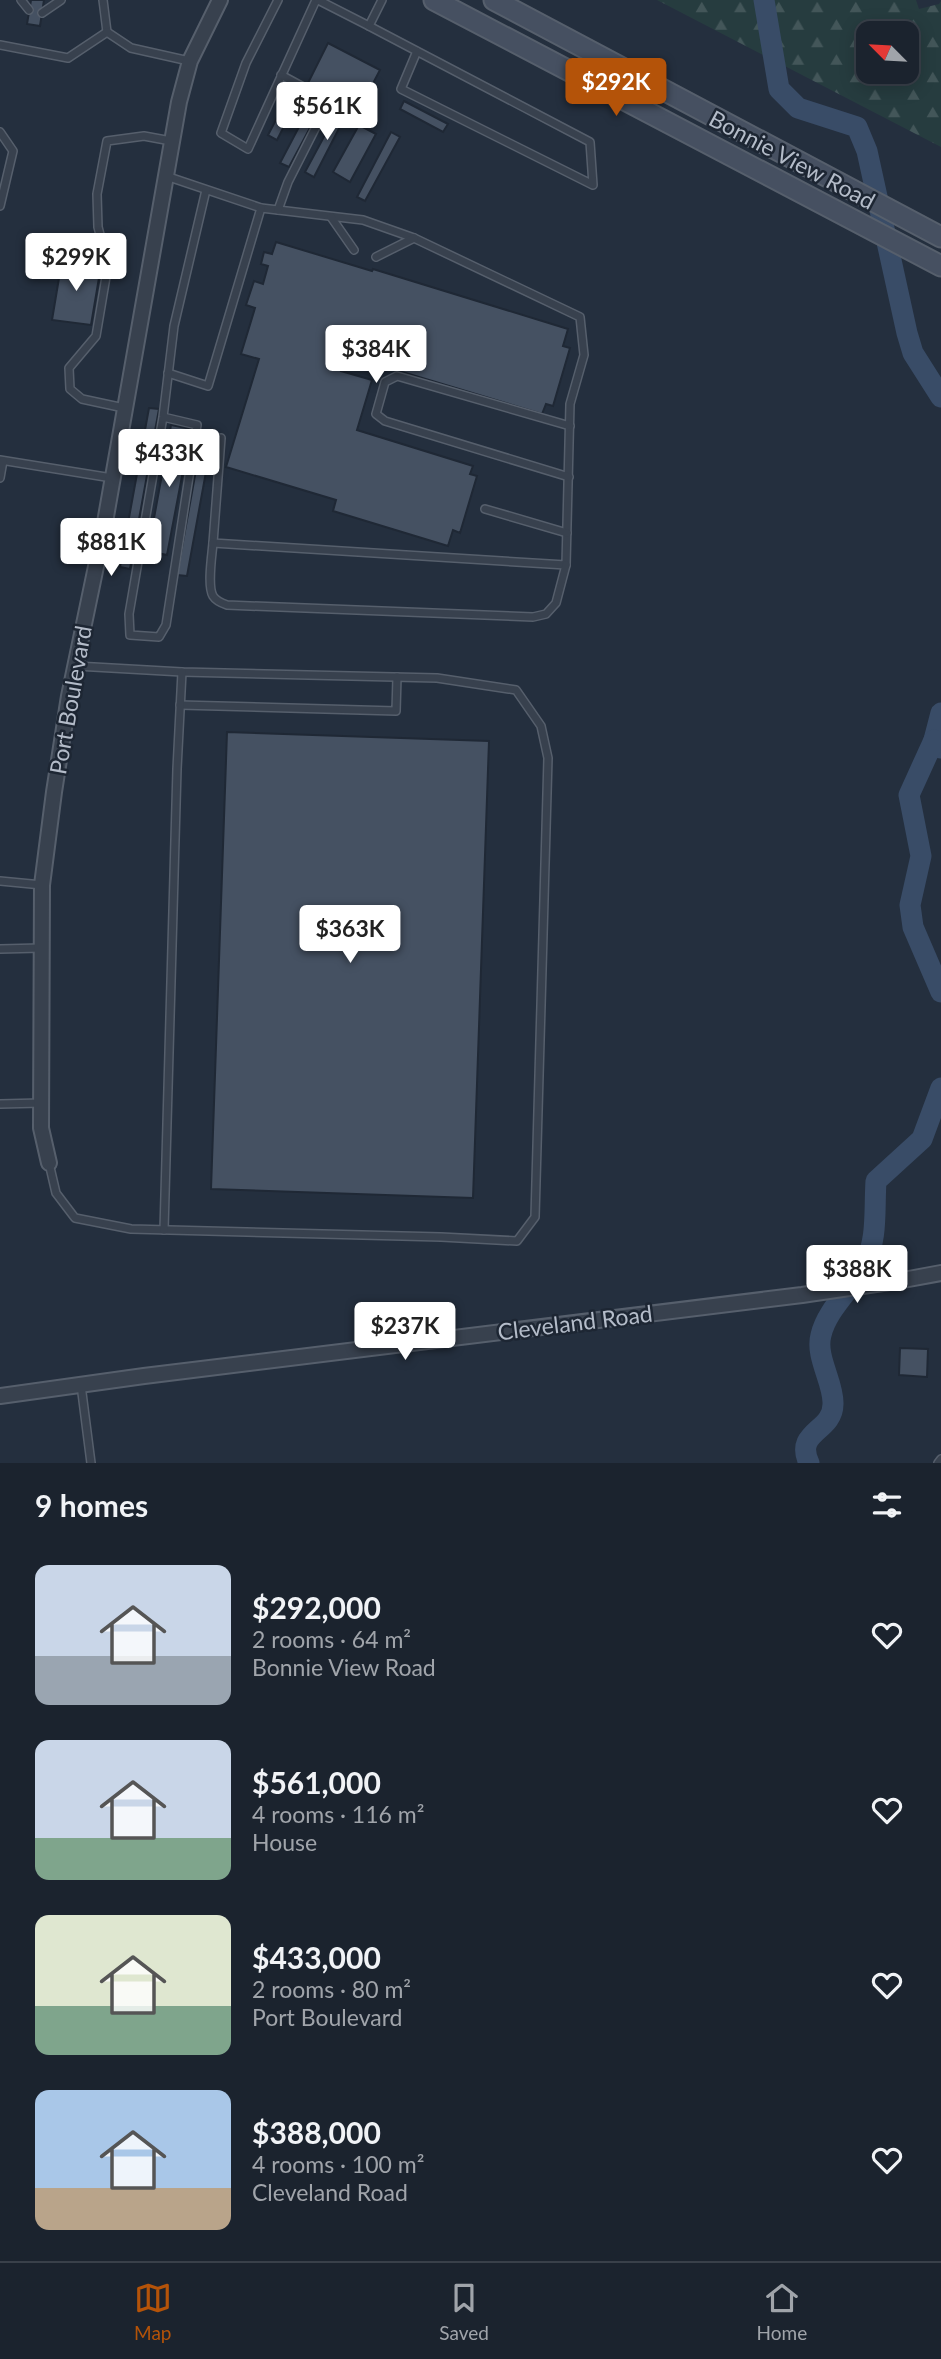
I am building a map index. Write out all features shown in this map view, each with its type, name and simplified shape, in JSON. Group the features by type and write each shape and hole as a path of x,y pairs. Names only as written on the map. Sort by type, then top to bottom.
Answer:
{"main road":[{"name":"Bonnie View Road","path":"434,0 938,265"},
{"name":"Bonnie View Road","path":"494,0 941,237"}],"street":[{"name":"Port Boulevard","path":"50,1163 41,1128 42,948 43,886 54,792 171,141 190,61 220,0"},
{"name":"Cleveland Road","path":"0,1396 806,1294 941,1273"}],"lane":[{"path":"21,0 29,10"},
{"path":"42,13 61,0"},
{"path":"103,0 107,32 131,48 190,61"},
{"path":"278,0 246,63 221,133 248,149 317,0 369,26 417,51 590,142 593,185 401,89 417,51"},
{"path":"369,26 382,0"},
{"path":"0,45 68,58 107,32"},
{"path":"278,210 288,182 326,107 327,100 281,75"},
{"path":"0,132 13,151 0,206"},
{"path":"124,408 82,399 70,388 69,368 96,336 108,265 98,227 97,194 107,141 144,136 171,141"},
{"path":"165,176 261,208 363,220 414,238 580,317 584,355 570,404 566,565 556,603 546,614 533,617 227,605 219,602 212,595 211,588 221,438"},
{"path":"163,417 197,425 166,625 159,637 130,635 129,614 163,417 174,326 206,190"},
{"path":"168,373 208,386 261,208"},
{"path":"331,216 354,250"},
{"path":"376,257 414,238"},
{"path":"569,477 385,421 376,414 385,382 397,376 570,426"},
{"path":"0,478 1,460 112,478"},
{"path":"485,509 567,533"},
{"path":"213,543 566,565"},
{"path":"50,1163 56,1193 75,1219 131,1229 517,1241 535,1217 548,758 541,726 516,690 437,678 182,672 76,666"},
{"path":"164,1230 182,672"},
{"path":"180,705 396,711 397,677"},
{"path":"0,881 43,886"},
{"path":"0,949 42,948"},
{"path":"0,1104 41,1103"},
{"path":"82,1385 91,1463"}],"green space":[{"path":"657,0 916,0 919,9 939,4 941,1 941,147"}],"building":[{"path":"31,0 44,0 40,26 27,24"},
{"path":"328,43 380,70 359,110 308,83"},
{"path":"286,101 295,105 277,140 268,135"},
{"path":"404,101 448,124 443,132 400,109"},
{"path":"341,105 349,109 314,177 305,172"},
{"path":"310,106 319,111 289,167 280,163"},
{"path":"359,125 376,134 350,182 333,172"},
{"path":"391,132 400,137 365,201 357,197"},
{"path":"276,242 568,329 563,346 570,348 553,406 546,404 542,414 346,355 341,371 372,380 357,430 473,466 470,474 477,476 460,533 453,530 448,546 333,511 336,500 226,467 259,359 241,354 255,308 246,305 254,281 263,284 268,266 261,264 264,252 272,254"},
{"path":"62,260 101,266 91,325 52,320"},
{"path":"149,408 159,409 130,569 120,567"},
{"path":"171,425 191,429 167,555 148,551"},
{"path":"202,437 212,439 187,576 177,575"},
{"path":"227,732 489,741 473,1198 211,1189"},
{"path":"900,1348 928,1349 927,1377 899,1375"}],"waterway":[{"path":"764,0 779,89 798,108 857,127 867,151 913,353 941,397"},
{"path":"941,713 934,740 941,748"},
{"path":"934,740 909,795 921,856 910,905 913,927 941,992"},
{"path":"809,1463 806,1444 827,1421 833,1404 831,1387 820,1352 824,1326 859,1275 872,1246 876,1181 922,1139 941,1088"}]}
